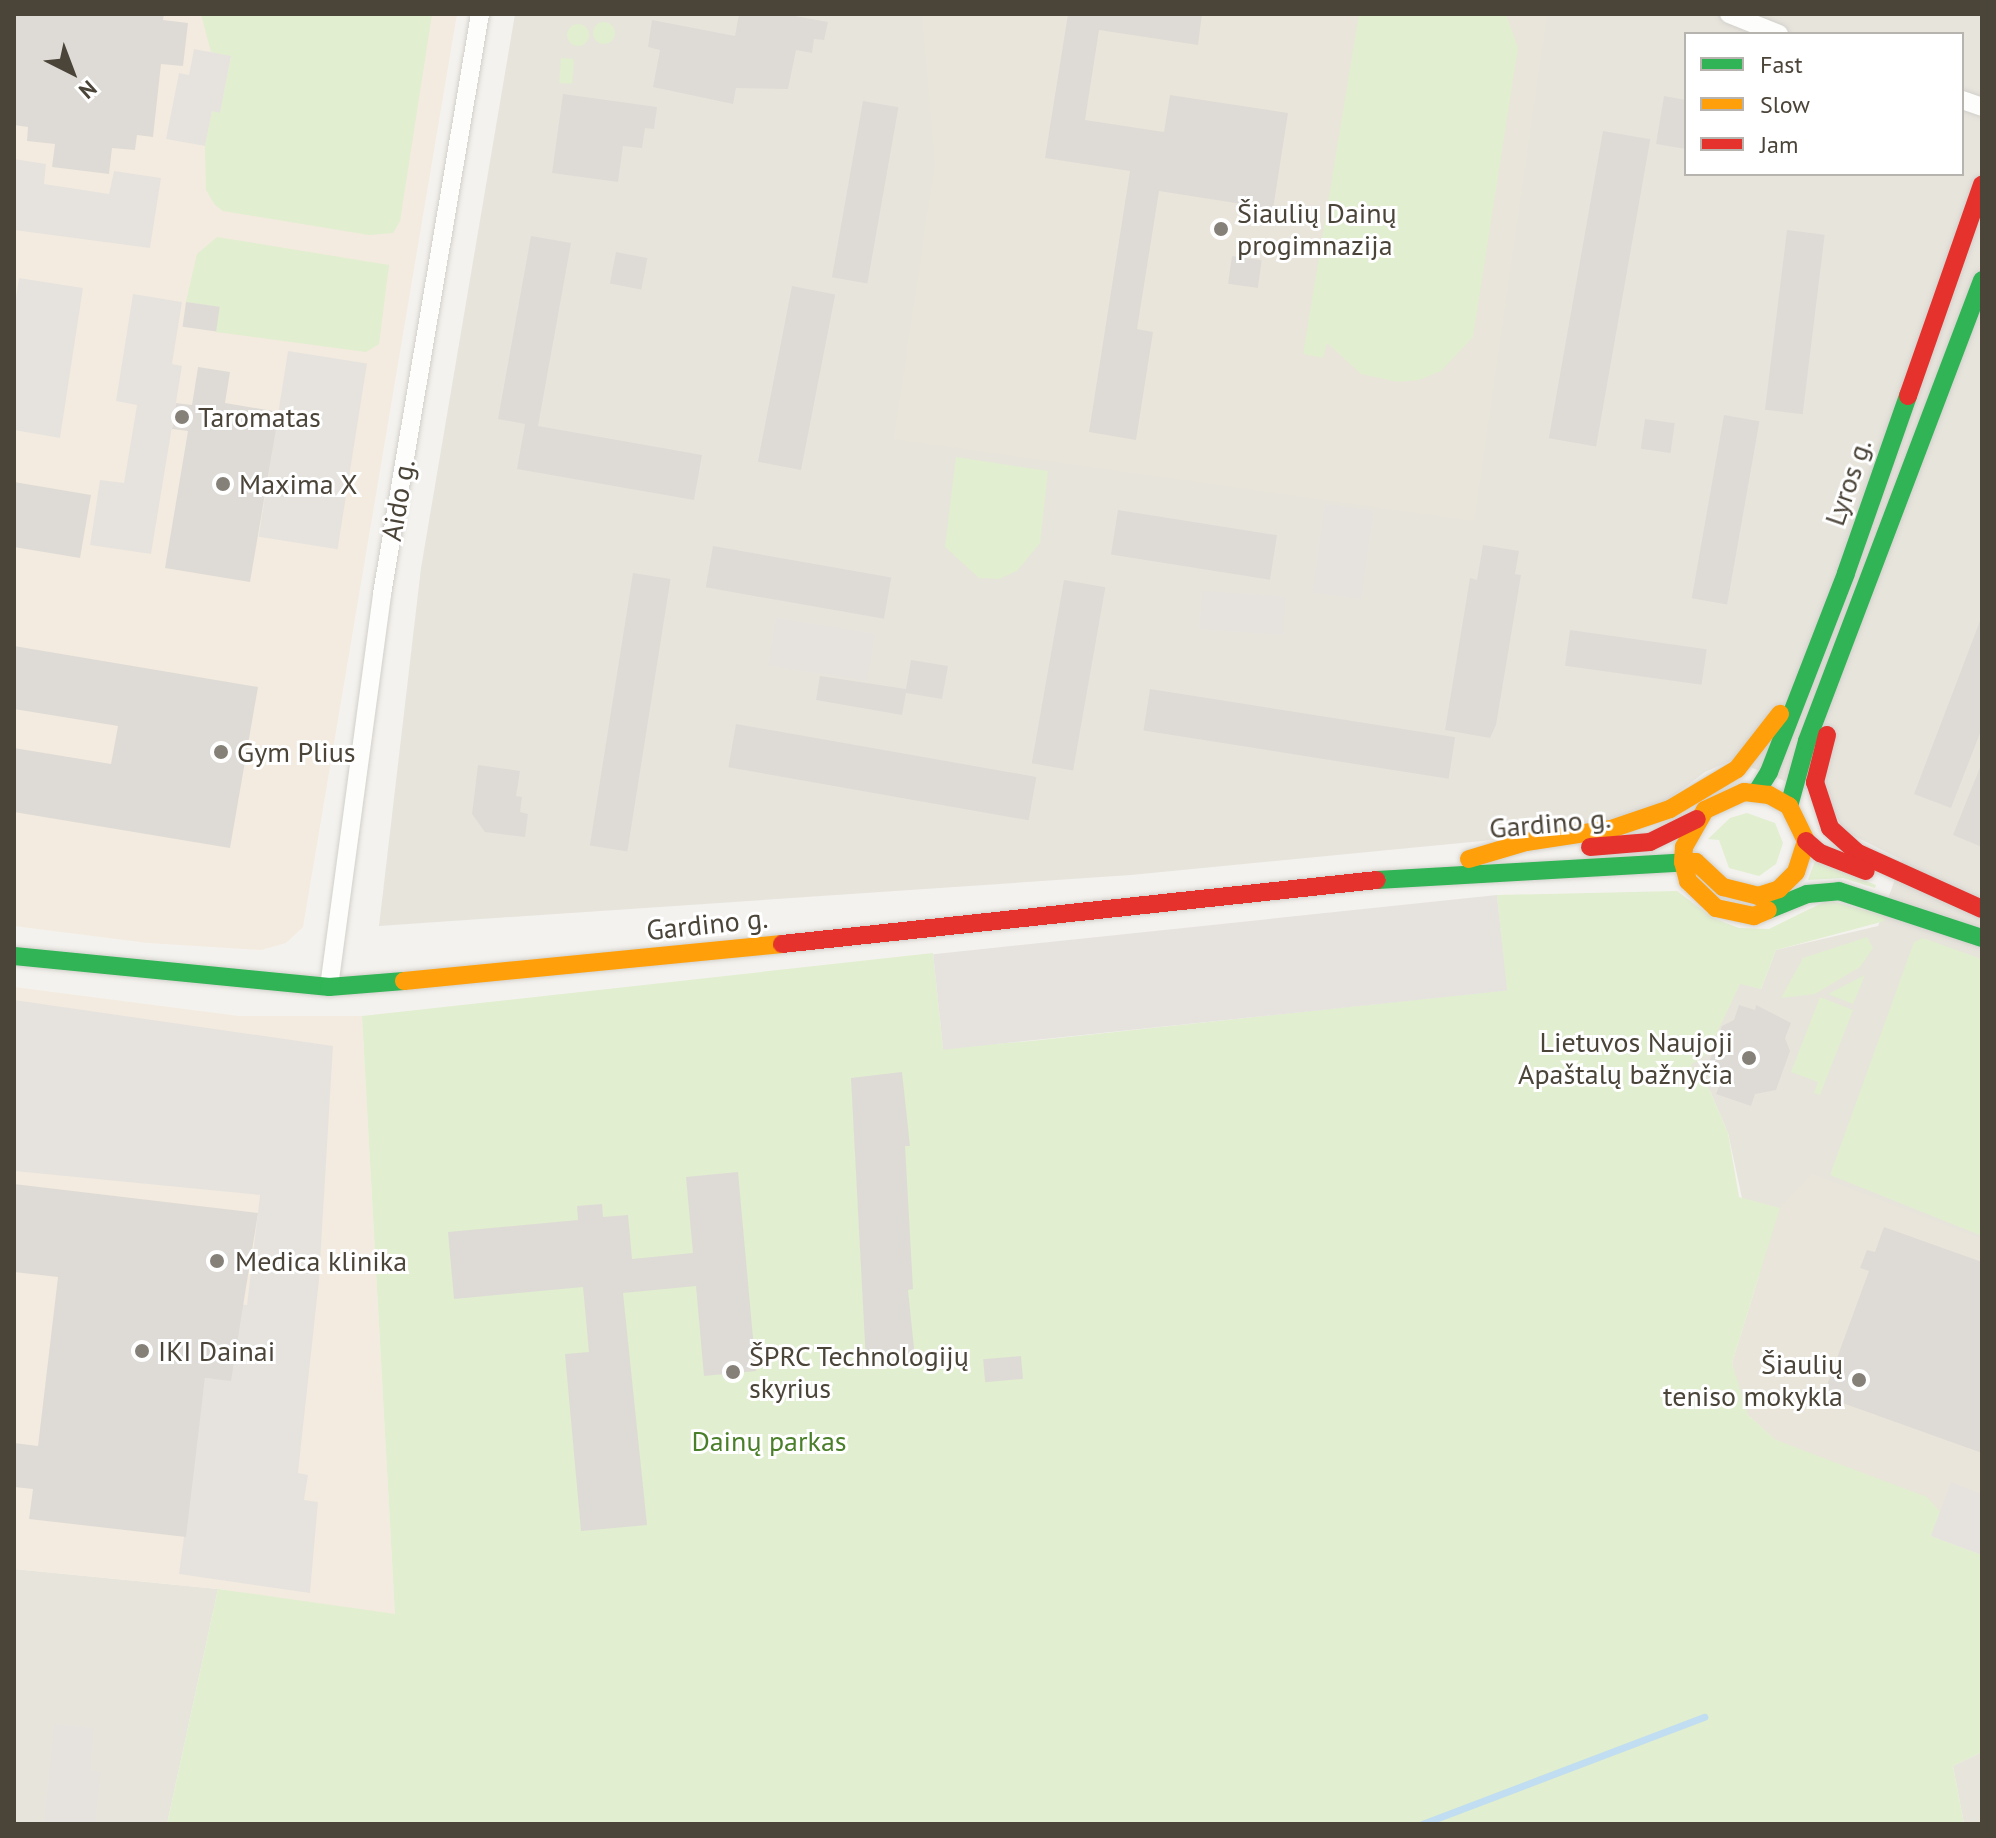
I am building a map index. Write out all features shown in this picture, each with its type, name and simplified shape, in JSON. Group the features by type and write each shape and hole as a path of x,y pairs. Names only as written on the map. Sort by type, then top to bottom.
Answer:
{"main road":[{"name":"Lyros g.","path":"1756,793 1769,772 1846,573 1982,185"},
{"name":"Lyros g.","path":"1789,806 1807,741 1872,577 1982,280"},
{"path":"1469,859 1526,842 1638,821 1737,769 1773,729 1846,573"},
{"path":"1872,577 1817,770 1820,809 1849,847 1982,909"},
{"name":"Gardino g.","path":"1406,877 1469,859 1650,842 1697,819 1718,800 1756,793"},
{"path":"1756,793 1789,806 1806,841 1820,853 1982,916"},
{"path":"1693,888 1683,862 1687,834 1697,819"},
{"name":"Gardino g.","path":"14,956 329,987 542,970 1406,877 1683,862 1703,865 1735,893 1758,896 1788,882 1802,861 1806,841"},
{"path":"1406,877 1459,885 1665,880 1693,888 1716,908 1746,916 1770,914 1807,894 1839,891 1982,938"}],"street":[{"name":"Aido g.","path":"329,987 382,594 480,14"},
{"path":"1729,14 1774,32"}],"shaded area":[{"path":"14,14 457,14 303,927 286,943 261,950 148,943 14,926"},
{"path":"515,14 1982,14 1982,1555 1796,1449 1728,1133 1710,1091 1690,1065 1710,1044 1740,983 1761,989 1776,950 1878,926 1902,860 1844,831 1827,798 1733,760 1705,772 1656,809 1533,836 1131,875 379,926 421,568"},
{"name":"Šiaulių Dainų progimnazija","path":"922,14 1547,14 1474,521 894,439 935,163"},
{"path":"194,49 231,56 220,113 212,111 205,146 166,139 179,73 189,75"},
{"path":"14,159 46,164 44,184 109,194 114,171 161,178 150,248 14,230"},
{"path":"19,278 83,288 60,438 14,430 14,311"},
{"path":"133,294 182,302 172,364 182,366 151,554 90,545 100,480 124,483 137,405 116,401"},
{"path":"288,351 367,364 338,549 259,537"},
{"path":"1325,504 1374,511 1361,599 1313,592"},
{"path":"1202,591 1286,597 1283,635 1199,629"},
{"path":"776,618 875,634 867,681 768,665"},
{"path":"1497,895 1507,990 943,1050 933,954"},
{"path":"14,987 239,1016 362,1016 395,1615 218,1589 14,1569"},
{"path":"14,1000 333,1046 319,1280 298,1473 308,1475 304,1500 318,1502 310,1593 179,1574 205,1378 231,1380 214,1302 247,1305 260,1195 14,1171"},
{"name":"Šiaulių teniso mokykla","path":"1812,1174 1982,1239 1982,1555 1931,1536 1927,1497 1775,1440 1748,1415 1739,1397 1732,1363 1780,1208"},
{"path":"1951,1482 1982,1494 1982,1555 1931,1536"},
{"path":"14,1569 218,1589 167,1824 14,1824"},
{"path":"54,1724 94,1728 90,1770 101,1772 95,1824 44,1824"},
{"path":"1982,1752 1982,1824 1964,1824 1953,1766"}],"green space":[{"path":"201,14 432,14 400,221 393,233 369,235 223,211 215,205 206,190 205,146 212,111 220,112 231,57 211,52"},
{"path":"1359,14 1506,14 1518,48 1473,337 1441,371 1419,380 1398,382 1361,374 1327,343 1323,358 1303,354"},
{"path":"604,22 612,25 615,33 612,41 604,44 596,41 593,33 596,25"},
{"path":"578,24 586,27 589,35 586,43 578,46 570,43 567,35 570,27"},
{"path":"561,58 574,59 572,84 559,83"},
{"path":"217,237 389,265 379,344 366,352 216,332 219,307 186,302 197,254"},
{"path":"956,457 1048,471 1040,543 1017,571 999,579 979,578 945,547"},
{"path":"1747,813 1775,823 1783,843 1776,864 1759,876 1729,868 1719,840 1708,839 1730,818"},
{"path":"1815,861 1876,885 1875,888 1843,878 1808,880"},
{"name":"Dainų parkas","path":"1677,891 1713,918 1739,928 1769,929 1828,900 1882,915 1885,921 1776,950 1761,989 1740,984 1707,1054 1691,1065 1710,1091 1728,1133 1739,1197 1780,1208 1732,1363 1748,1415 1776,1440 1927,1497 1940,1512 1931,1536 1982,1555 1982,1752 1953,1766 1964,1824 167,1824 218,1589 395,1614 362,1016 933,953 943,1048 1031,1041 1506,990 1497,895"},
{"path":"1867,937 1873,948 1860,967 1815,994 1781,998 1803,958"},
{"path":"1923,938 1982,959 1982,1236 1830,1175 1914,942"},
{"path":"1865,975 1853,1004 1828,994"},
{"path":"1820,997 1853,1010 1820,1095 1814,1093 1818,1082 1791,1072"}],"building":[{"path":"14,14 164,14 163,20 188,23 183,66 161,64 153,137 137,135 135,150 112,148 109,174 52,167 55,144 27,141 28,127 14,125"},
{"path":"739,14 784,14 828,22 824,40 814,39 812,53 796,50 788,89 736,88 733,104 653,87 660,50 648,47 652,20 735,36"},
{"path":"1068,14 1202,14 1198,45 1099,30 1085,120 1164,132 1170,95 1288,113 1273,209 1159,191 1137,329 1153,332 1136,440 1089,432 1130,171 1045,158"},
{"path":"563,94 657,107 654,129 645,128 642,148 623,146 618,182 552,173"},
{"path":"1664,96 1684,100 1684,149 1656,144"},
{"path":"863,101 898,107 867,284 832,277"},
{"path":"1603,131 1650,139 1596,447 1549,438"},
{"path":"1787,230 1825,235 1803,414 1765,410"},
{"path":"531,236 571,243 538,426 702,455 694,500 517,469 525,424 498,419"},
{"path":"616,252 647,258 641,290 610,283"},
{"path":"1232,256 1262,260 1258,288 1228,284"},
{"path":"792,286 835,294 801,470 758,462"},
{"path":"186,302 220,307 216,331 183,327"},
{"name":"Maxima X","path":"198,367 230,372 225,403 279,412 250,582 165,568 188,431 172,429 176,403 192,405"},
{"path":"1724,415 1759,421 1727,604 1692,598"},
{"path":"1645,419 1675,423 1671,453 1641,449"},
{"path":"14,482 91,495 80,558 14,547"},
{"path":"1118,510 1277,535 1270,580 1111,554"},
{"path":"1483,545 1519,551 1515,574 1521,575 1496,725 1490,738 1445,730 1470,578 1477,580"},
{"path":"713,546 891,577 884,619 706,587"},
{"path":"633,573 671,579 627,852 590,846"},
{"path":"1064,580 1105,587 1073,770 1032,763"},
{"path":"1980,621 1982,728 1951,808 1914,794"},
{"path":"1570,630 1707,649 1702,685 1565,666"},
{"path":"14,646 258,687 230,848 14,812 14,748 111,764 118,726 14,709"},
{"path":"911,660 948,666 942,699 906,693 902,715 816,700 820,676 906,689"},
{"path":"1150,689 1455,737 1449,779 1143,730"},
{"path":"736,724 1036,777 1029,820 728,767"},
{"path":"478,765 520,771 516,796 522,797 520,812 528,814 525,837 485,832 472,814"},
{"path":"1982,765 1982,847 1953,835"},
{"name":"Lietuvos Naujoji Apaštalų bažnyčia","path":"1739,1005 1755,1010 1756,1005 1791,1023 1785,1038 1790,1051 1776,1090 1755,1094 1751,1106 1716,1094 1721,1082 1708,1065 1722,1026 1734,1020"},
{"path":"902,1072 910,1146 905,1146 913,1289 908,1290 915,1358 866,1362 851,1078"},
{"path":"738,1172 756,1371 704,1376 696,1286 623,1293 647,1525 581,1531 565,1354 589,1352 583,1287 454,1299 448,1232 578,1220 577,1206 602,1204 603,1217 628,1215 632,1259 693,1253 686,1177"},
{"name":"IKI Dainai","path":"14,1184 258,1213 231,1381 205,1378 186,1537 29,1519 33,1489 14,1487 14,1443 38,1446 58,1277 14,1272"},
{"path":"1884,1227 1982,1262 1982,1453 1823,1396 1869,1271 1860,1268 1867,1250 1875,1252"},
{"path":"1021,1356 1023,1379 985,1382 983,1359"}],"waterway":[{"path":"1422,1824 1704,1717"}],"traffic: fast":[{"path":"1789,806 1807,741 1982,280"},
{"path":"1756,793 1769,772 1846,573 1908,396"},
{"path":"1377,880 1686,862"},
{"path":"1768,910 1807,894 1839,891 1982,938"},
{"path":"14,956 329,987 404,981"}],"traffic: slow":[{"path":"1469,859 1526,842 1611,829 1670,809 1737,769 1780,714"},
{"path":"1686,862 1696,862 1723,887 1758,896 1779,889 1796,872 1806,841 1789,806 1769,795 1744,792 1705,810 1684,847 1683,862 1688,881 1716,908 1754,916 1768,910"},
{"path":"404,981 782,944"}],"traffic: jam":[{"path":"1908,396 1982,185"},
{"path":"1827,735 1815,782 1830,828 1858,853 1982,909"},
{"path":"1590,847 1650,842 1697,819"},
{"path":"1806,841 1820,853 1866,871"},
{"path":"782,944 1377,880"}],"place":[{"name":"Šiaulių Dainų progimnazija","path":"1221,229"},
{"name":"Taromatas","path":"182,417"},
{"name":"Maxima X","path":"223,484"},
{"name":"Gym Plius","path":"221,752"},
{"name":"Lietuvos Naujoji Apaštalų bažnyčia","path":"1749,1058"},
{"name":"Medica klinika","path":"217,1261"},
{"name":"IKI Dainai","path":"142,1351"},
{"name":"ŠPRC Technologijų skyrius","path":"733,1372"},
{"name":"Šiaulių teniso mokykla","path":"1859,1380"}]}
